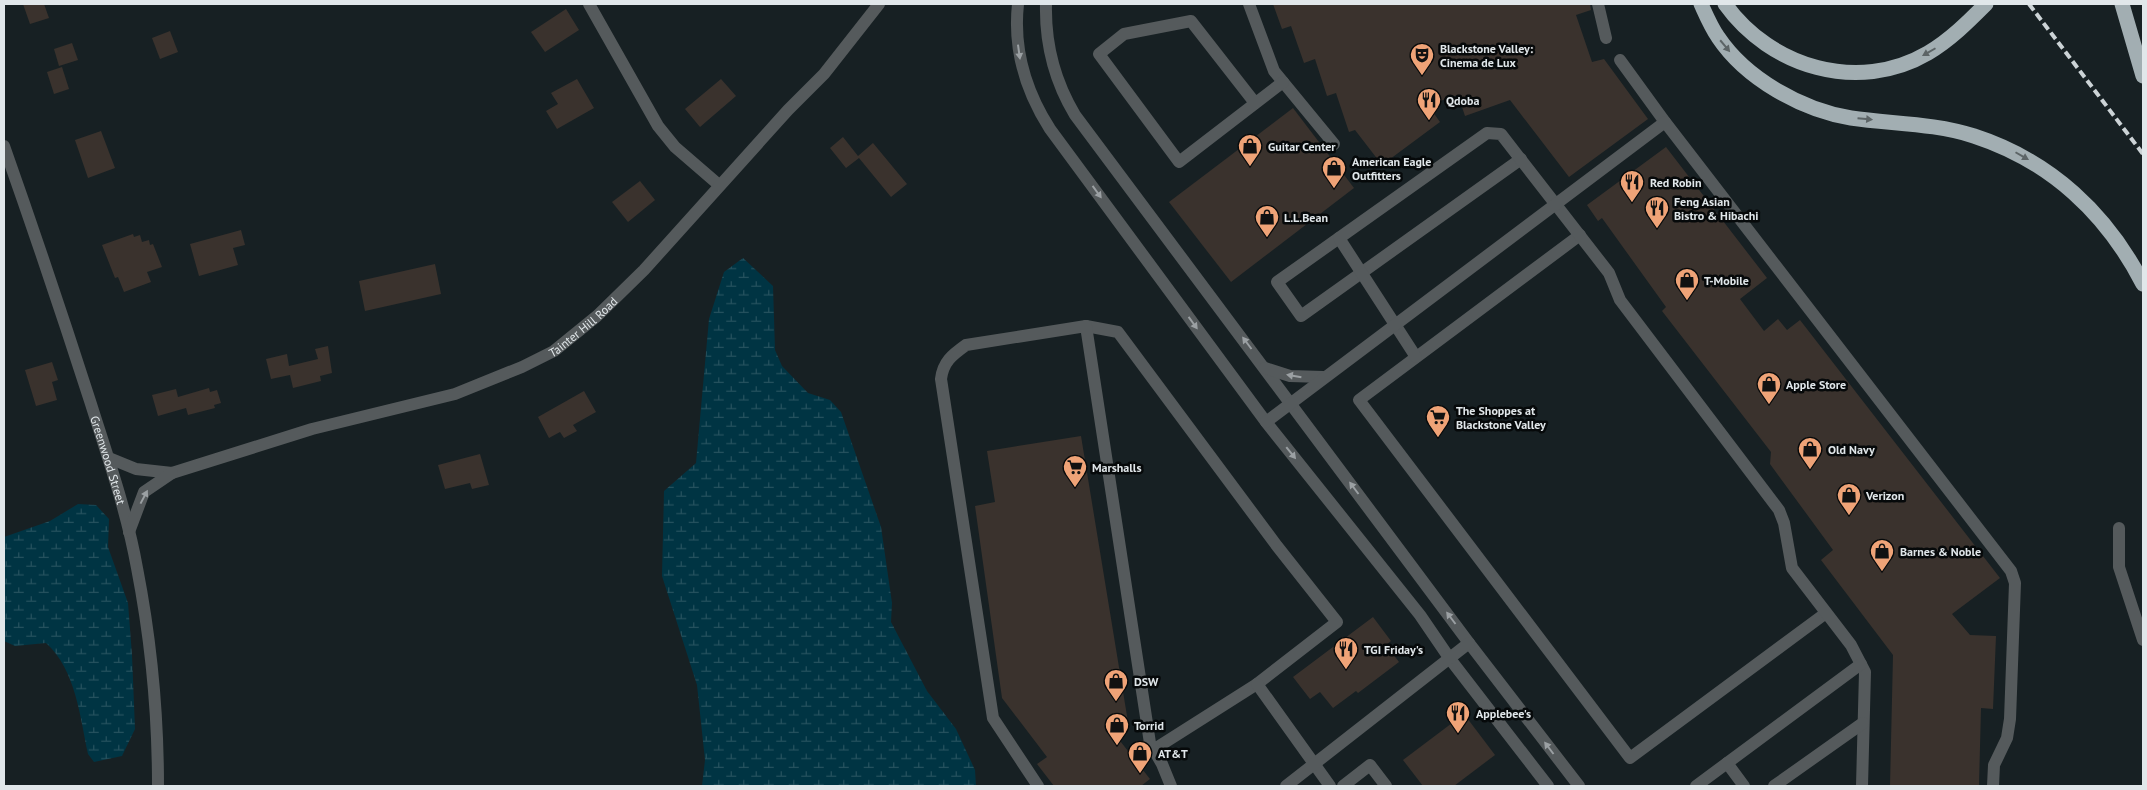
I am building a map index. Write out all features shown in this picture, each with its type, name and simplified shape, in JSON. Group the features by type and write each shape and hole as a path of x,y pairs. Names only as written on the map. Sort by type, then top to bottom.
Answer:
{"highway":[{"path":"1701,4 1718,37 1738,62 1772,86 1811,108 1850,118 1935,127 1974,136 2014,152 2044,169 2072,190 2096,213 2114,234 2143,284"},
{"path":"1725,4 1738,22 1757,40 1782,56 1806,66 1836,71 1869,72 1901,65 1927,54 1968,23 1986,4"},
{"path":"2122,4 2143,76"}],"street":[{"path":"589,4 658,126 675,147 719,185"},
{"name":"Tainter Hill Road","path":"129,532 144,492 172,473 312,429 455,394 538,359 569,340 614,301 644,270 719,185 824,74 879,4"},
{"path":"1018,4 1016,24 1018,53 1024,79 1035,105 1050,129 1266,422 1420,615 1450,659 1548,786"},
{"path":"1046,4 1046,22 1053,70 1061,92 1075,115 1469,643 1579,786"},
{"path":"1249,4 1267,58 1283,82 1334,144"},
{"path":"1598,4 1606,38"},
{"path":"1255,103 1191,20 1124,34 1099,54 1179,162 1283,82"},
{"path":"1620,60 1665,122 2011,571 2015,583 2010,720 2007,738 1994,765 1993,786"},
{"path":"1266,422 1323,377 1396,327 1665,122"},
{"path":"1521,159 1301,316 1276,282 1487,133 1500,134 1521,159 1557,204 1609,273 1619,298 1779,510 1784,522 1792,568 1851,645 1865,678 1862,786"},
{"name":"Greenwood Street","path":"4,146 108,458 129,532 142,592 149,644 155,699 158,786"},
{"path":"1580,235 1359,400 1630,758 1826,613"},
{"path":"1340,238 1416,357"},
{"path":"1086,326 1150,743 1162,764 1171,786"},
{"path":"1038,786 993,718 941,379 942,368 950,356 966,345 1086,326 1118,332 1277,546 1337,622 1257,684 1153,750"},
{"path":"1265,368 1290,376 1323,377"},
{"name":"Tainter Hill Road","path":"108,458 136,469 172,473"},
{"path":"2119,528 2119,567 2143,640"},
{"path":"1286,786 1469,643"},
{"path":"1696,786 1860,664"},
{"path":"1257,684 1330,786"},
{"path":"1774,786 1863,723"},
{"path":"1727,763 1744,786"},
{"path":"1343,786 1370,765 1386,786"}],"green space":[{"path":"743,258 773,286 775,350 782,366 808,393 830,400 841,412 881,527 892,603 891,622 927,691 956,729 975,770 976,786 702,786 705,760 697,685 662,576 664,491 696,463 709,319 724,272"},
{"path":"78,504 96,505 109,519 108,547 128,603 132,655 135,729 122,756 94,762 88,754 79,710 70,680 56,654 46,643 15,646 4,641 4,537 50,521"}],"building":[{"path":"23,4 44,4 49,18 30,24"},
{"name":"Blackstone Valley: Cinema de Lux","path":"1273,4 1590,4 1591,10 1576,15 1592,62 1604,59 1648,119 1569,177 1510,100 1465,116 1458,95 1428,105 1440,122 1382,165 1355,130 1349,132 1336,93 1327,96 1315,59 1304,63 1291,26 1282,29"},
{"path":"566,9 579,30 545,52 531,32"},
{"path":"170,31 178,52 160,59 152,38"},
{"path":"72,43 78,60 59,66 54,49"},
{"path":"62,67 69,89 54,94 47,72"},
{"path":"577,79 594,108 557,129 546,111 558,104 551,93"},
{"path":"721,79 736,96 700,127 685,109"},
{"path":"1293,108 1354,188 1231,282 1169,202"},
{"path":"101,131 115,168 88,178 75,140"},
{"path":"843,137 858,156 873,143 907,184 891,197 859,158 846,168 830,148"},
{"path":"1666,147 1767,278 1740,299 1764,331 1778,319 1787,330 1800,320 2000,578 1952,614 1970,635 1996,636 1993,709 1981,708 1979,786 1890,786 1893,655 1821,560 1833,550 1770,464 1771,452 1662,311 1666,307 1602,218 1598,221 1587,205"},
{"path":"640,181 655,200 628,222 612,202"},
{"path":"241,230 245,245 233,248 238,265 199,276 190,244"},
{"path":"133,234 134,237 140,235 142,242 149,240 150,245 153,244 162,267 147,272 151,282 124,292 118,277 115,278 102,245"},
{"path":"435,264 441,294 365,311 359,281"},
{"path":"328,346 332,373 320,376 321,381 293,388 290,375 271,379 266,359 287,354 289,366 318,359 315,349"},
{"path":"52,362 58,380 52,382 57,400 36,406 25,370"},
{"path":"209,388 210,392 217,390 221,403 214,405 215,408 188,415 186,408 158,416 152,395 176,389 178,397"},
{"path":"584,391 596,412 573,425 577,431 564,438 560,432 549,438 538,417"},
{"path":"1081,436 1129,728 1117,737 1150,779 1141,786 1054,786 1037,764 1047,757 1002,698 975,506 995,502 987,451"},
{"path":"480,454 489,485 472,489 470,483 445,489 438,465"},
{"name":"TGI Friday's","path":"1373,617 1391,641 1386,645 1399,662 1358,693 1356,691 1333,708 1320,692 1310,699 1293,677"},
{"name":"Applebee's","path":"1464,714 1495,755 1454,786 1423,786 1403,760"}],"railway":[{"path":"2029,4 2143,154"}],"place":[{"name":"Blackstone Valley: Cinema de Lux","path":"1422,76"},
{"name":"Qdoba","path":"1429,121"},
{"name":"Guitar Center","path":"1250,167"},
{"name":"American Eagle Outfitters","path":"1334,189"},
{"name":"Red Robin","path":"1632,203"},
{"name":"Feng Asian Bistro & Hibachi","path":"1657,229"},
{"name":"L.L.Bean","path":"1267,238"},
{"name":"T-Mobile","path":"1687,301"},
{"name":"Apple Store","path":"1769,405"},
{"name":"The Shoppes at Blackstone Valley","path":"1438,438"},
{"name":"Old Navy","path":"1810,470"},
{"name":"Marshalls","path":"1075,488"},
{"name":"Verizon","path":"1849,516"},
{"name":"Barnes & Noble","path":"1882,572"},
{"name":"TGI Friday's","path":"1346,670"},
{"name":"DSW","path":"1116,702"},
{"name":"Applebee's","path":"1458,734"},
{"name":"Torrid","path":"1117,746"},
{"name":"AT&T","path":"1140,774"}]}
